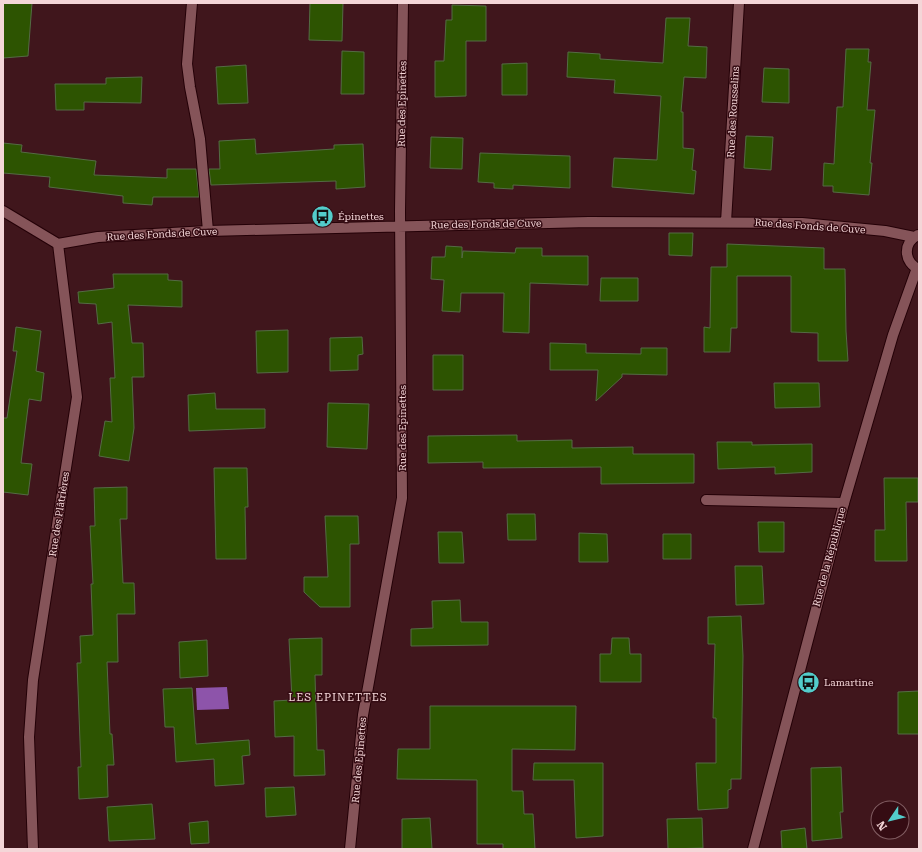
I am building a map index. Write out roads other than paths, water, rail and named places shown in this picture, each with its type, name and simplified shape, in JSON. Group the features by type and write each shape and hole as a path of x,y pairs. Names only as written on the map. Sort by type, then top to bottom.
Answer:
{"street":[{"path":"192,3 187,64 200,139 208,231"},
{"name":"Rue des Epinettes","path":"350,849 363,715 402,498 400,225 403,3"},
{"name":"Rue des Rousselins","path":"726,222 739,3"},
{"path":"3,211 58,244"},
{"name":"Rue des Fonds de Cuve","path":"58,244 98,237 208,231 400,225 726,222 802,223 884,231 916,236"},
{"path":"916,236 910,242 906,254 911,265 918,269"},
{"name":"Rue des Plâtrières","path":"33,849 29,737 33,680 77,397 58,244"},
{"name":"Rue de la République","path":"753,849 844,503 893,335 918,269"},
{"path":"706,500 844,503"}],"place":[{"name":"Épinettes","path":"323,216"},
{"name":"Lamartine","path":"808,682"}],"district":[{"name":"LES EPINETTES","path":"338,697"}]}
